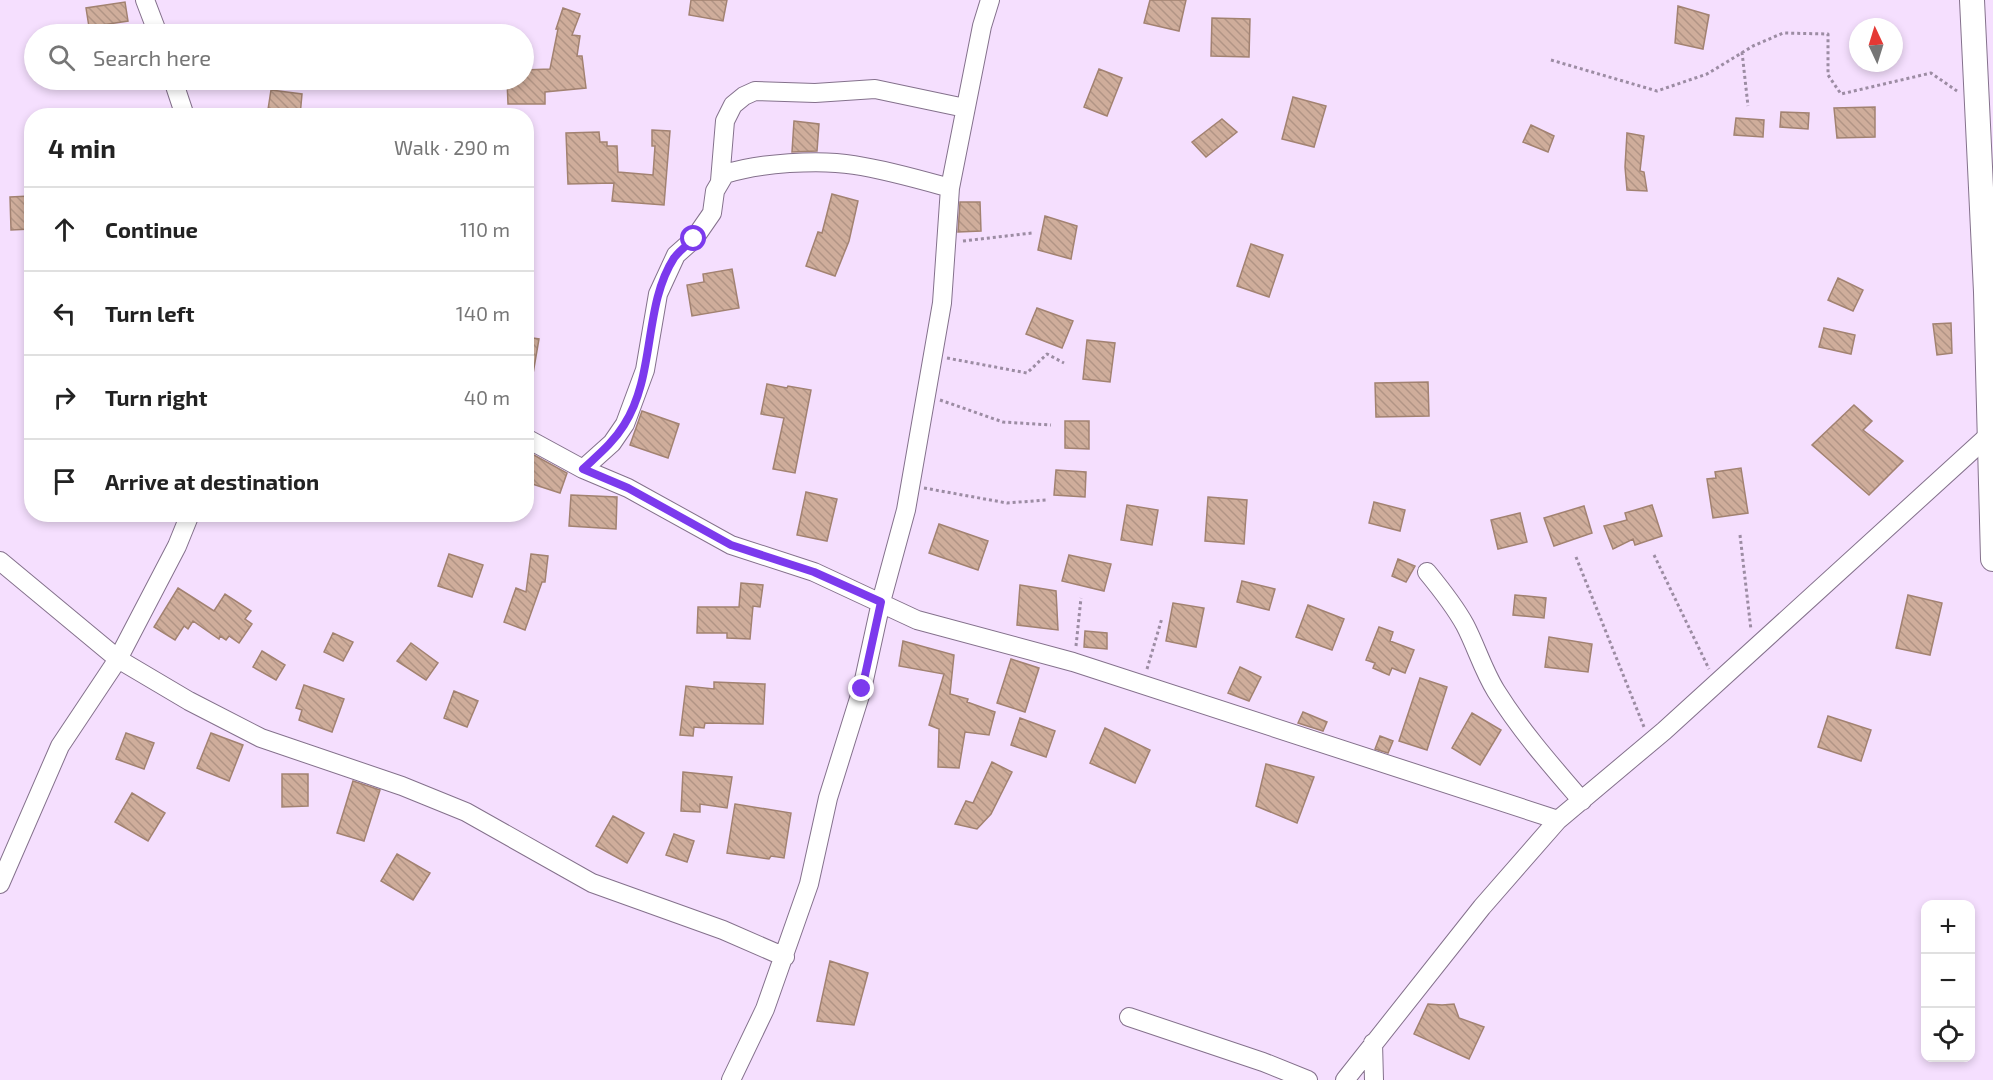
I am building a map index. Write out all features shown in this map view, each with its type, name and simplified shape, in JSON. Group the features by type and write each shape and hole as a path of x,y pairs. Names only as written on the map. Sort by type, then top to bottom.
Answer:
{"main road":[{"path":"1972,0 1991,400 1989,435 1992,472 1993,559"}],"street":[{"path":"145,0 154,24"},
{"path":"731,1080 765,1009 809,884 828,798 862,689 881,602 906,510 942,303 950,188 981,26 990,0"},
{"path":"720,181 725,121 733,105 755,91 815,93 875,89 965,108"},
{"path":"176,90 182,108"},
{"path":"583,469 612,443 626,424 645,370 658,294 676,255 694,239 712,213 715,191 725,174 747,167 803,163 842,164 887,171 950,188"},
{"path":"1345,1080 1482,907 1558,820 1716,684 1989,435"},
{"path":"534,442 583,469 628,488 731,545 814,572 918,620 1074,662 1558,820"},
{"path":"0,884 60,746 118,659 177,546 187,522"},
{"path":"0,561 118,659 189,701 261,738 402,786 466,812 592,883 723,930 785,957"},
{"path":"1427,572 1446,595 1465,625 1495,690 1533,744 1582,801"},
{"path":"1129,1017 1263,1062 1308,1080"},
{"path":"1373,1042 1374,1080"}],"path":[{"path":"1551,60 1657,91 1707,74 1742,52 1783,33 1828,34 1828,75 1840,94 1932,73 1959,92"},
{"path":"1742,52 1748,106"},
{"path":"946,243 1032,233"},
{"path":"933,355 1027,373 1047,354 1064,363"},
{"path":"927,395 1003,422 1052,424"},
{"path":"911,485 1007,502 1046,500"},
{"path":"1740,535 1754,650"},
{"path":"1654,555 1716,684"},
{"path":"1576,557 1651,742"},
{"path":"1074,662 1081,598"},
{"path":"1143,685 1162,618"}],"building":[{"path":"691,0 727,0 723,21 689,15"},
{"path":"1150,0 1186,0 1179,31 1144,23"},
{"path":"125,2 128,21 89,24 86,8"},
{"path":"1678,6 1709,15 1703,49 1675,43"},
{"path":"563,8 580,14 572,35 580,36 577,56 582,56 586,88 545,92 545,104 508,104 507,90 534,90 534,70 550,69 558,29 556,29"},
{"path":"1212,18 1250,19 1249,57 1211,56"},
{"path":"1099,69 1122,78 1107,116 1084,107"},
{"path":"271,90 302,94 301,108 268,108"},
{"path":"1293,97 1326,106 1314,147 1282,139"},
{"path":"1875,107 1875,137 1837,138 1834,108"},
{"path":"1781,112 1809,113 1808,129 1780,127"},
{"path":"1736,118 1764,120 1763,137 1734,135"},
{"path":"1222,119 1237,132 1206,157 1192,142"},
{"path":"794,121 819,124 817,151 792,152"},
{"path":"1531,125 1554,136 1548,152 1523,142"},
{"path":"652,130 670,131 664,205 612,201 614,183 568,184 566,133 599,132 600,142 607,142 607,146 617,146 618,172 653,175 655,146 652,146"},
{"path":"1627,133 1644,136 1640,171 1644,172 1647,191 1627,190 1625,167"},
{"path":"832,194 858,201 849,241 835,276 806,266 818,232 822,233"},
{"path":"24,196 24,229 11,230 10,197"},
{"path":"960,202 980,202 981,231 958,232"},
{"path":"1045,216 1077,226 1071,259 1038,250"},
{"path":"1251,244 1283,255 1269,297 1237,286"},
{"path":"732,269 739,308 692,316 687,285 704,282 703,274"},
{"path":"1838,278 1863,290 1853,311 1828,300"},
{"path":"1037,308 1073,321 1062,348 1026,334"},
{"path":"1951,323 1952,353 1937,355 1933,324"},
{"path":"1824,328 1855,335 1851,354 1819,347"},
{"path":"534,338 539,339 534,368"},
{"path":"1087,340 1115,343 1110,382 1083,379"},
{"path":"1428,382 1429,416 1376,417 1375,383"},
{"path":"767,384 811,390 795,473 773,469 784,418 761,414"},
{"path":"1854,405 1872,421 1863,430 1903,461 1869,495 1812,445"},
{"path":"642,411 679,424 668,458 630,445"},
{"path":"1065,421 1089,421 1089,449 1065,448"},
{"path":"534,455 567,473 560,493 534,485"},
{"path":"1741,468 1748,513 1713,518 1707,479 1716,478 1715,472"},
{"path":"1056,470 1086,472 1085,497 1054,495"},
{"path":"806,492 837,499 827,541 797,535"},
{"path":"571,495 617,497 616,529 569,526"},
{"path":"1208,497 1247,500 1244,544 1205,541"},
{"path":"1374,502 1405,510 1400,531 1369,523"},
{"path":"1127,505 1158,510 1152,545 1121,540"},
{"path":"1652,505 1662,536 1635,545 1633,539 1613,549 1604,526 1627,520 1625,513"},
{"path":"1584,506 1592,533 1554,546 1544,518"},
{"path":"1520,513 1527,542 1498,549 1491,520"},
{"path":"939,524 988,541 978,570 929,553"},
{"path":"449,554 483,565 472,597 438,586"},
{"path":"531,554 548,556 545,582 542,582 525,630 504,622 516,588 526,592"},
{"path":"1069,555 1111,564 1104,591 1062,581"},
{"path":"1398,559 1415,566 1406,582 1392,576"},
{"path":"1242,581 1275,589 1269,610 1237,602"},
{"path":"741,583 763,585 760,607 753,606 750,639 727,638 727,633 697,633 698,607 739,607"},
{"path":"1020,585 1056,591 1058,630 1017,625"},
{"path":"178,588 214,611 225,594 251,611 245,619 252,624 239,643 229,636 226,640 220,636 219,639 193,621 188,629 184,626 175,640 154,627"},
{"path":"1515,595 1546,598 1544,618 1513,615"},
{"path":"1908,595 1942,603 1930,655 1896,648"},
{"path":"1173,603 1204,608 1196,647 1166,641"},
{"path":"1308,605 1344,619 1332,650 1296,637"},
{"path":"1379,627 1393,632 1390,641 1414,650 1405,673 1392,668 1389,675 1373,668 1375,663 1366,660"},
{"path":"1085,631 1107,633 1107,649 1084,647"},
{"path":"333,633 353,642 343,661 324,652"},
{"path":"1549,637 1592,644 1588,672 1545,667"},
{"path":"903,641 954,655 950,694 968,699 967,702 995,712 989,735 965,732 959,768 938,767 939,729 929,725 944,674 899,666"},
{"path":"411,643 438,663 426,680 397,661"},
{"path":"262,651 285,665 276,680 253,667"},
{"path":"1011,659 1039,668 1025,712 997,703"},
{"path":"1240,667 1261,677 1249,701 1228,693"},
{"path":"1420,678 1447,687 1427,750 1399,741"},
{"path":"714,682 765,684 763,724 705,723 704,728 694,727 693,736 680,735 686,686 714,689"},
{"path":"304,685 344,699 332,732 299,720 302,710 296,708"},
{"path":"454,691 478,701 467,727 444,718"},
{"path":"1303,712 1327,722 1323,731 1298,723"},
{"path":"1472,713 1501,730 1480,765 1452,748"},
{"path":"1828,716 1871,730 1861,761 1818,747"},
{"path":"1020,718 1055,731 1046,757 1011,745"},
{"path":"1105,728 1150,750 1135,783 1090,763"},
{"path":"126,733 154,743 144,769 116,759"},
{"path":"211,733 243,745 229,781 197,768"},
{"path":"1380,736 1393,741 1388,753 1375,749"},
{"path":"992,762 1012,772 991,814 977,829 955,824 966,801 973,803"},
{"path":"1266,764 1314,777 1297,823 1256,806"},
{"path":"683,772 732,777 727,808 700,804 700,812 681,811"},
{"path":"282,774 308,774 308,806 282,807"},
{"path":"353,781 380,790 364,841 337,833"},
{"path":"132,793 165,813 148,841 115,822"},
{"path":"735,804 791,813 784,858 771,856 769,859 727,853"},
{"path":"613,816 644,833 627,863 596,846"},
{"path":"674,834 694,841 687,862 666,855"},
{"path":"397,854 430,873 413,900 381,881"},
{"path":"830,961 868,973 854,1025 817,1021"},
{"path":"1428,1004 1454,1004 1459,1018 1484,1027 1469,1059 1414,1034"}],"route":[{"path":"694,239 676,255 658,294 645,370 626,424 612,443 583,469 628,488 731,545 814,572 881,602 862,689"}]}
